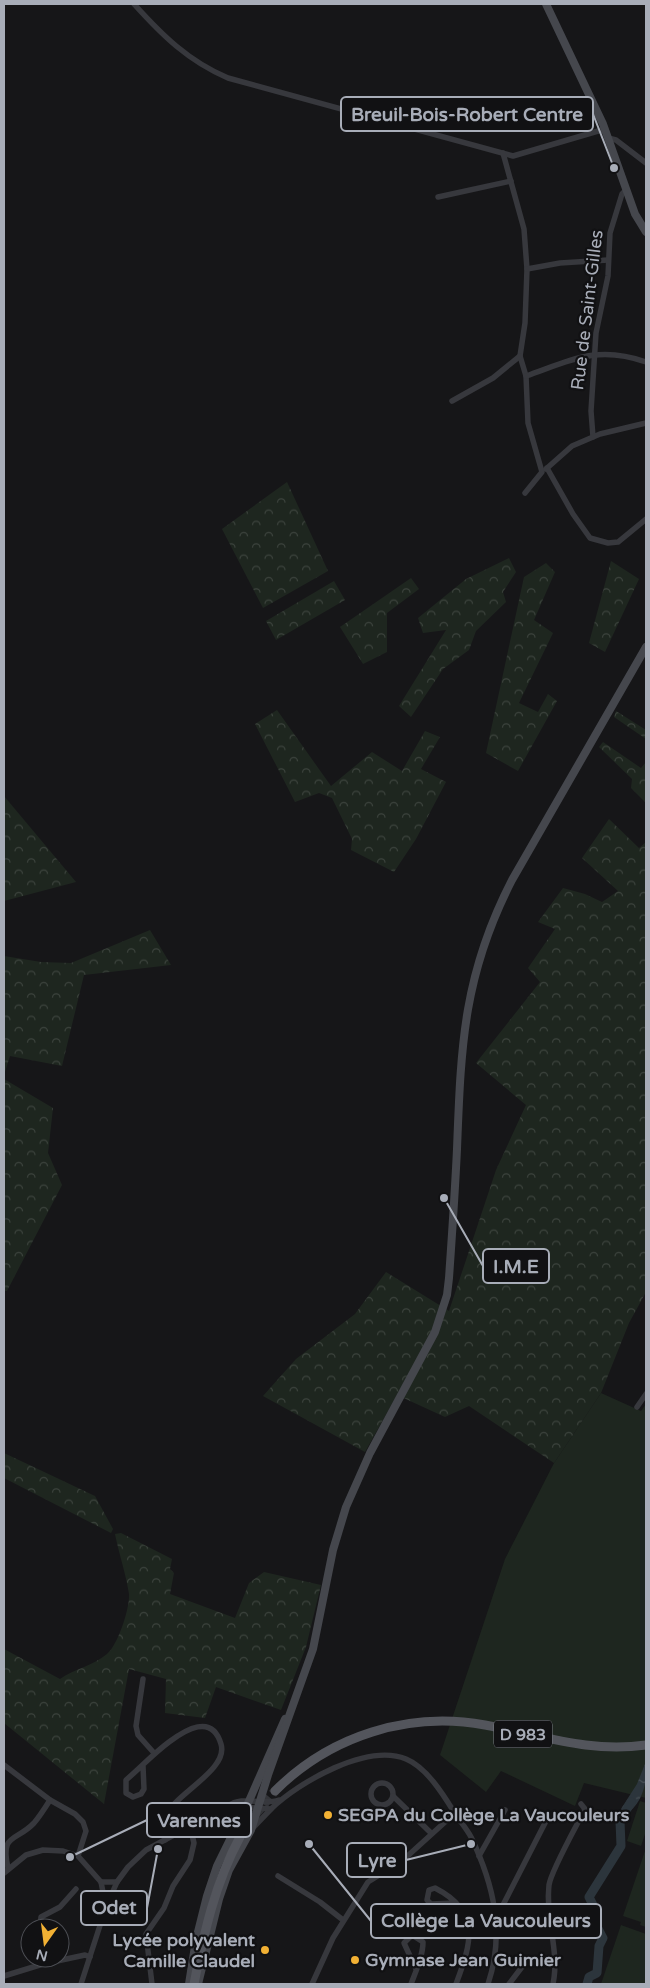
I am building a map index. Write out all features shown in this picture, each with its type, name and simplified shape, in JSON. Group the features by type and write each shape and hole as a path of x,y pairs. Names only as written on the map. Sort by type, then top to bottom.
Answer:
{"main road":[{"path":"546,4 604,127 635,214 646,232"},
{"path":"198,1984 219,1899 229,1870 252,1830 316,1636 334,1550 351,1493 370,1453 431,1340 443,1310 449,1197 462,1045 468,1003 477,965 494,917 521,865 646,647"},
{"path":"189,1984 207,1896 221,1856 296,1698"},
{"name":"D 983","path":"275,1791 307,1764 340,1744 368,1733 410,1723 441,1721 469,1723 588,1747 621,1748 646,1745"},
{"path":"194,1984 214,1896 240,1836"}],"street":[{"path":"134,4 163,36 184,54 208,69 228,78 513,156 604,127"},
{"path":"608,138 616,140 646,163"},
{"path":"503,153 524,229 527,269 520,356 526,376 528,423 544,470 590,538 608,543 618,542 646,519"},
{"path":"438,197 511,181"},
{"name":"Rue de Saint-Gilles","path":"593,437 591,411 594,353 608,276 613,221 622,194 626,190"},
{"path":"527,269 560,263 608,260"},
{"path":"526,376 594,353 632,357 646,362"},
{"path":"452,401 492,378 520,356"},
{"path":"525,493 544,470 572,446 593,437 646,424"},
{"path":"637,1407 646,1394"},
{"path":"143,1680 136,1726 138,1736 154,1753"},
{"path":"143,1766 144,1790 141,1794 133,1797 126,1793 126,1780 143,1766 154,1753 184,1731 197,1726 207,1727 214,1732 222,1748 219,1761 170,1810 165,1818 163,1831 165,1840"},
{"path":"252,1830 281,1799 310,1779 355,1761 383,1756 406,1759 422,1771 439,1790 471,1836 479,1856 495,1911 497,1950 488,1984"},
{"path":"4,1765 50,1800 75,1814 83,1822 86,1831 78,1856"},
{"path":"263,1792 268,1798 281,1799"},
{"path":"392,1796 431,1834"},
{"path":"259,1806 281,1799"},
{"path":"6,1870 5,1854 8,1841 33,1824 50,1800"},
{"path":"81,1984 106,1907 117,1882 128,1867 146,1850 235,1801 271,1809"},
{"path":"552,1984 556,1958 549,1906 549,1883 585,1809 581,1804"},
{"path":"479,1856 505,1810"},
{"path":"312,1984 343,1920 368,1882 402,1861 454,1813"},
{"path":"495,1911 502,1905 545,1823"},
{"path":"152,1984 146,1934 164,1908 173,1886 190,1860 194,1843 190,1827"},
{"path":"6,1870 26,1855 43,1850 63,1851 78,1856 101,1882 106,1907"},
{"path":"278,1876 320,1902 343,1920"},
{"path":"101,1882 117,1882"},
{"path":"456,1903 430,1904 427,1900 427,1894 429,1890 435,1888 456,1903 468,1922 470,1939 468,1951 456,1984"},
{"path":"41,1918 60,1907 76,1889"},
{"path":"411,1984 416,1969 423,1942 412,1935 404,1943 416,1969"},
{"path":"70,1957 85,1955 90,1957"},
{"path":"508,1984 525,1963 556,1958"},
{"path":"4,1976 24,1968"}],"green space":[{"path":"287,482 328,571 263,608 222,529"},
{"path":"509,558 516,572 503,592 506,602 476,631 469,650 443,669 411,717 399,706 446,630 423,633 418,618 466,579"},
{"path":"611,561 639,579 605,652 589,643"},
{"path":"546,563 555,572 534,620 553,633 519,703 538,712 548,694 557,701 518,771 486,753 524,577"},
{"path":"411,578 419,589 387,613 387,652 363,664 340,627"},
{"path":"334,581 345,600 276,640 266,621"},
{"path":"277,710 331,786 372,752 402,771 425,731 440,737 421,769 446,782 416,839 394,872 351,850 352,839 332,798 319,793 295,802 255,724"},
{"path":"616,711 646,730 646,739 614,717"},
{"path":"603,742 641,768 646,762 646,803 631,788 632,779 599,747"},
{"path":"4,796 76,882 4,901"},
{"path":"609,819 639,848 646,842 646,1292 629,1323 601,1393 554,1463 469,1406 445,1417 397,1395 365,1452 263,1396 296,1359 355,1314 386,1272 449,1311 496,1170 526,1105 476,1063 540,982 528,968 555,929 538,922 563,888 585,894 602,902 618,891 582,858"},
{"path":"150,930 171,965 84,975 62,1066 10,1056 4,1075 4,956 41,962 71,963"},
{"path":"4,1079 53,1108 48,1153 62,1185 7,1291 4,1291"},
{"path":"601,1393 641,1411 646,1404 646,1798 584,1783 575,1806 501,1771 486,1792 440,1755 505,1559 554,1463"},
{"path":"4,1453 95,1496 113,1529 111,1533 4,1478"},
{"path":"121,1533 172,1559 170,1569 174,1573 170,1594 235,1618 249,1583 264,1572 321,1585 306,1647 281,1710 216,1687 205,1718 165,1713 166,1679 129,1669 104,1804 4,1723 4,1649 60,1679 96,1662 107,1654 119,1635 129,1600 128,1586 115,1534"},
{"path":"640,1801 646,1803 646,1831 641,1846 627,1841"},
{"path":"646,1848 646,1927 640,1925 641,1922 623,1916"},
{"path":"621,1925 646,1934 646,1984 601,1984"}],"water":[{"path":"645,1764 646,1776 643,1791 636,1805 626,1813 621,1809 637,1784"}],"waterway":[{"path":"587,1984 589,1977 597,1973 599,1946 603,1938 594,1921 595,1909 589,1897 621,1846 620,1821 631,1802"}],"tunnel":[{"path":"240,1837 275,1791"}],"place":[{"name":"Breuil-Bois-Robert Centre","path":"614,168"},
{"name":"I.M.E","path":"444,1198"},
{"name":"SEGPA du Collège La Vaucouleurs","path":"328,1815"},
{"name":"Collège La Vaucouleurs","path":"309,1844"},
{"name":"Lyre","path":"471,1844"},
{"name":"Odet","path":"158,1849"},
{"name":"Varennes","path":"70,1857"},
{"name":"Lycée polyvalent Camille Claudel","path":"265,1950"},
{"name":"Gymnase Jean Guimier","path":"355,1960"}]}
